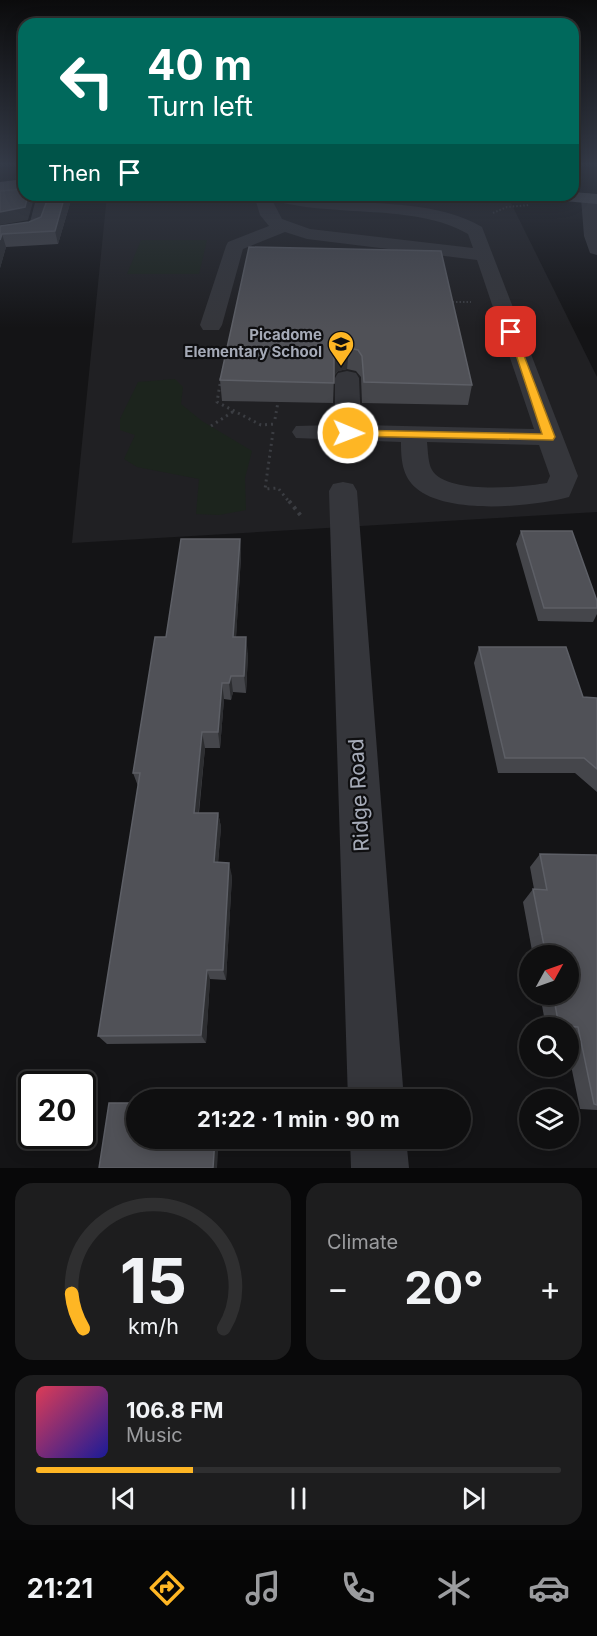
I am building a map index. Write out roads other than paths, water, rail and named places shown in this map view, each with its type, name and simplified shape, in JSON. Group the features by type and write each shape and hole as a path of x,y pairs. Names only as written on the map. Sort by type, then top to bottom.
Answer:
{"street":[{"path":"0,232 32,228 38,224 39,220"},
{"path":"273,220 276,223 307,234 475,237"},
{"path":"413,434 418,472 435,489 461,495 546,494 559,490 564,476 475,237 441,220"},
{"path":"593,220 593,236 597,249"},
{"path":"211,325 235,246 289,227"},
{"path":"347,378 348,433"},
{"path":"305,432 549,437"},
{"name":"Ridge Road","path":"343,491 375,1089"},
{"path":"379,1149 380,1168"}],"place":[{"name":"Picadome Elementary School","path":"341,367"}]}
